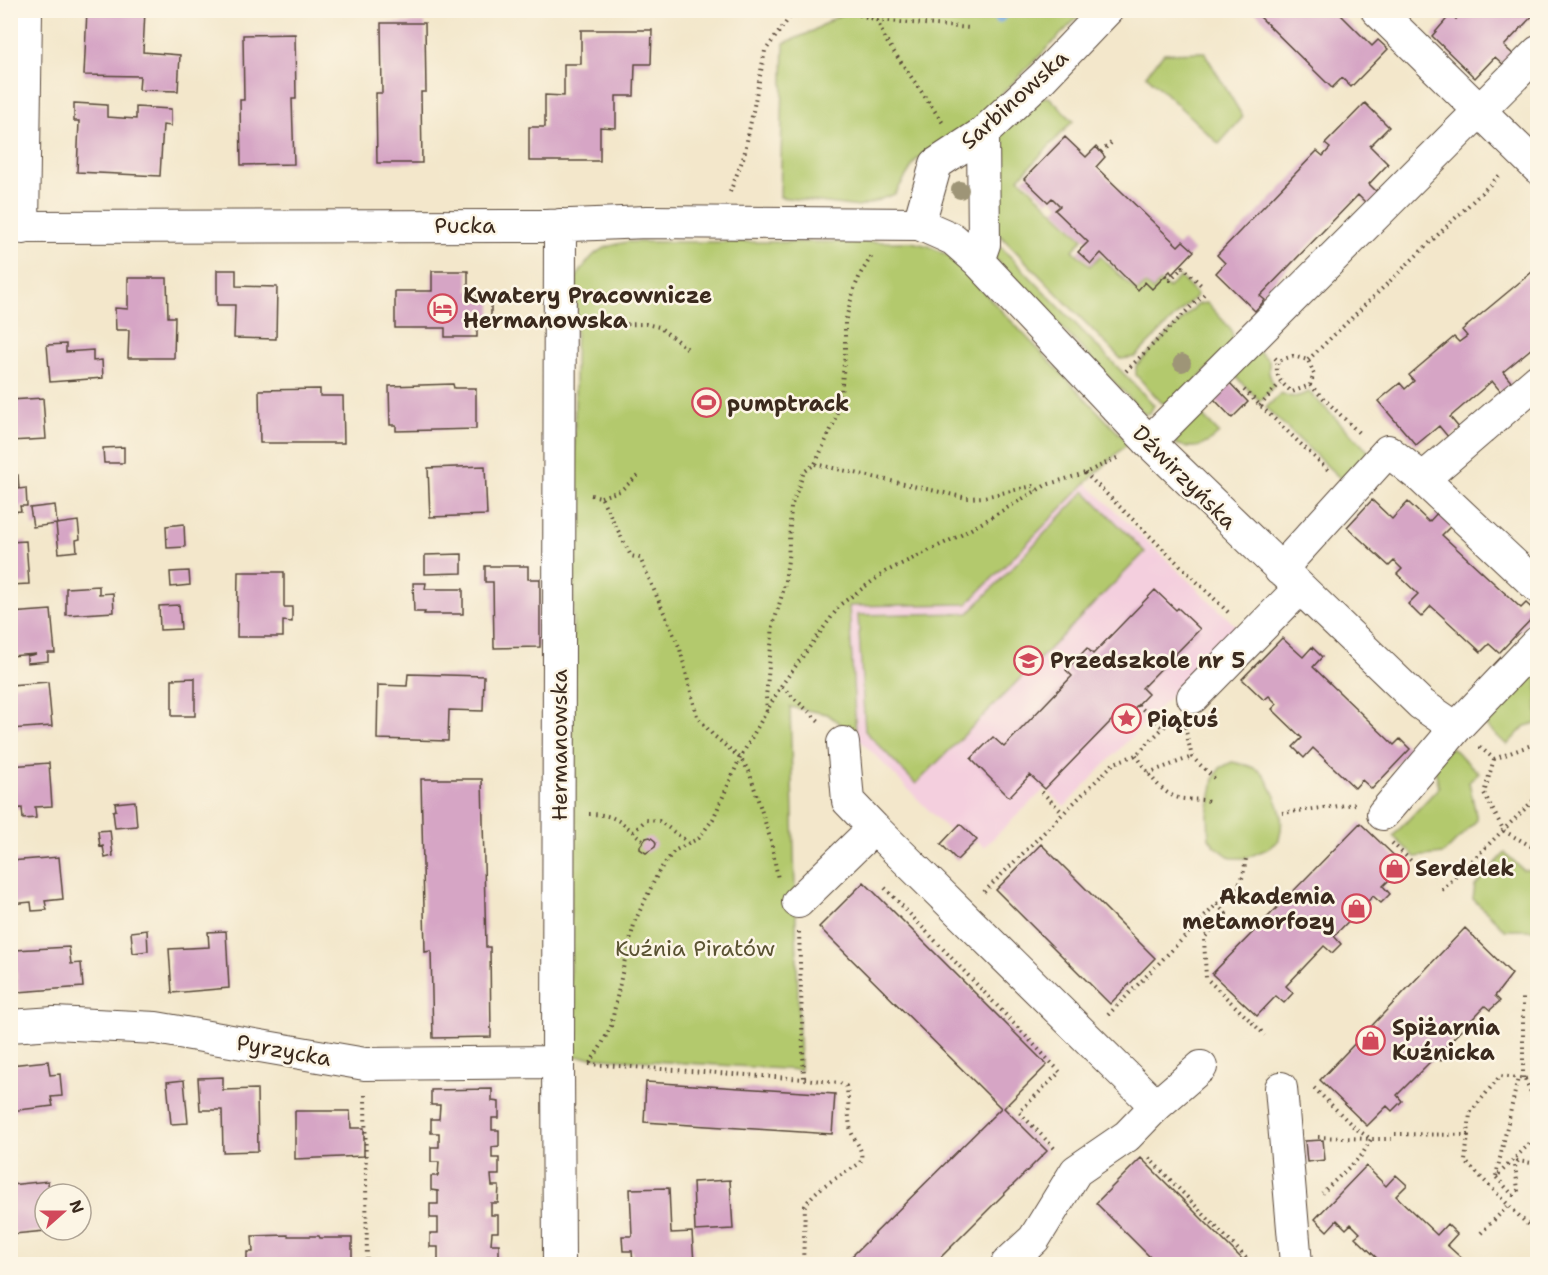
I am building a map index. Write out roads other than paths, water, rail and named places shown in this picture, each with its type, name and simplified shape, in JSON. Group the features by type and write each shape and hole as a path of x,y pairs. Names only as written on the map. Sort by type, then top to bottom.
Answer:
{"street":[{"path":"17,227 26,10"},
{"name":"Sarbinowska","path":"919,224 936,164 972,140 1043,77 1107,10"},
{"path":"1377,10 1530,160"},
{"path":"1149,442 1538,52"},
{"path":"972,140 984,244 978,261"},
{"name":"Pucka","path":"17,227 560,225 647,222 919,224"},
{"name":"Dźwirzyńska","path":"919,224 953,239 978,261 1149,442 1421,704 1456,728"},
{"name":"Hermanowska","path":"559,1264 570,1063 558,814 560,225"},
{"path":"1423,479 1538,380"},
{"path":"1193,697 1290,579 1351,492 1388,451 1423,479 1538,587"},
{"path":"1383,814 1456,728 1538,642"},
{"path":"843,743 848,801 1156,1106"},
{"path":"789,893 874,828"},
{"name":"Pyrzycka","path":"10,1026 54,1023 156,1028 364,1064 570,1063"},
{"path":"1007,1264 1034,1239 1076,1171 1127,1136 1156,1106 1202,1066"},
{"path":"1293,1084 1285,1137 1296,1264"}],"waterway":[{"path":"999,19 1009,10"}],"place":[{"name":"Kwatery Pracownicze Hermanowska","path":"442,308"},
{"name":"pumptrack","path":"706,403"},
{"name":"Przedszkole nr 5","path":"1029,660"},
{"name":"Piątuś","path":"1126,719"},
{"name":"Serdelek","path":"1394,868"},
{"name":"Akademia metamorfozy","path":"1356,909"},
{"name":"Spiżarnia Kuźnicka","path":"1371,1040"}],"park label":[{"name":"Kuźnia Piratów","path":"695,948"}]}
